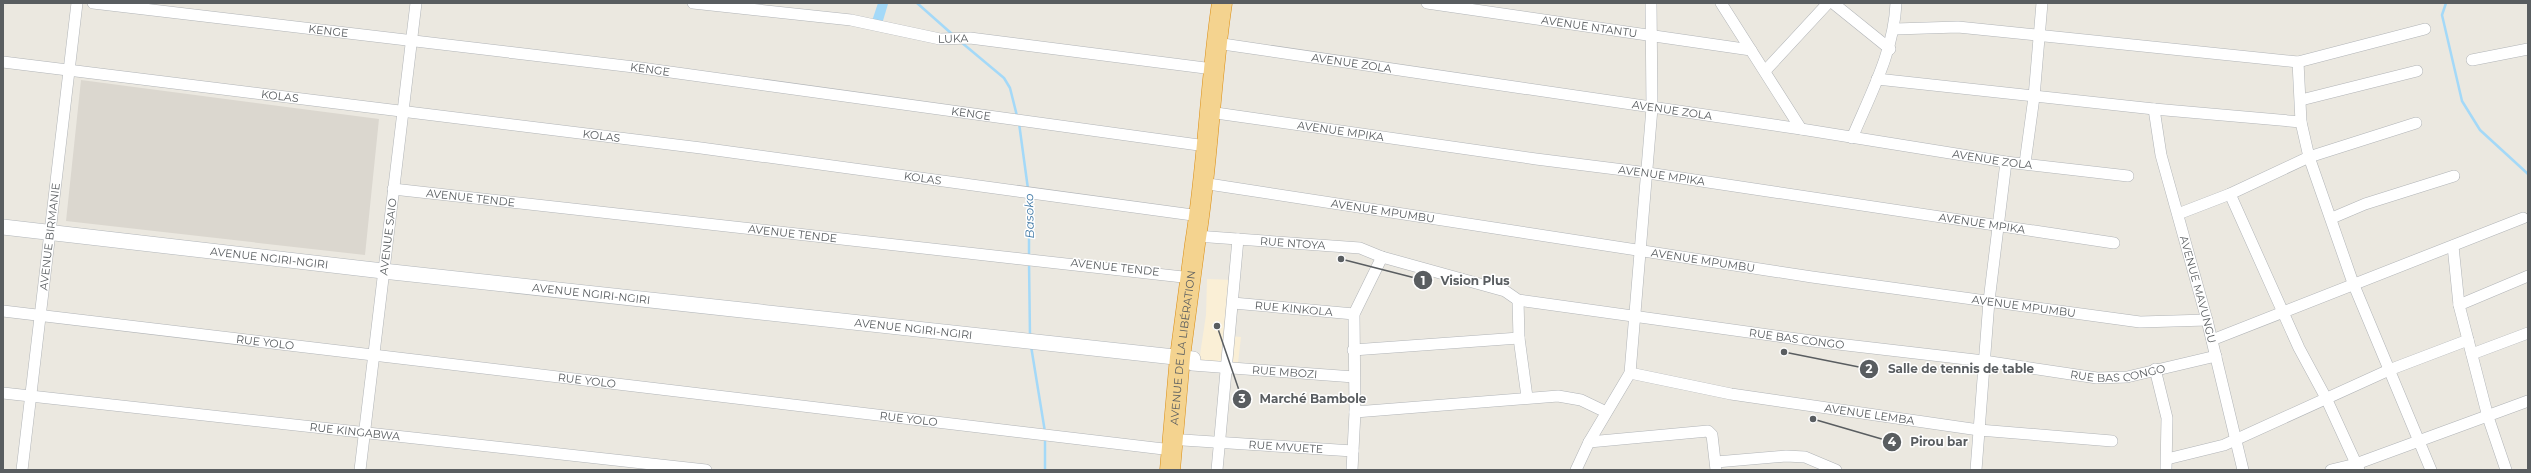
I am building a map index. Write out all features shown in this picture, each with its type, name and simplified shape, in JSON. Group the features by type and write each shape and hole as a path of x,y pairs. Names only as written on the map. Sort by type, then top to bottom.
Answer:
{"highway":[{"name":"AVENUE DE LA LIBÉRATION","path":"1170,470 1178,445 1188,360 1201,278 1200,229 1202,183 1216,43 1222,3"},
{"name":"AVENUE DE LA LIBÉRATION","path":"1188,360 1192,278 1200,229"},
{"name":"AVENUE DE LA LIBÉRATION","path":"1178,445 1181,470"}],"street":[{"name":"AVENUE BIRMANIE","path":"22,470 42,316 77,3"},
{"name":"KENGE","path":"93,3 411,42 634,67 1206,146"},
{"name":"AVENUE SAIO","path":"360,470 416,3"},
{"name":"LUKA","path":"693,3 851,20 940,39 970,38 1214,69"},
{"name":"AVENUE NTANTU","path":"1427,3 1652,34 1751,50"},
{"path":"1576,470 1589,442 1630,373 1648,173 1652,108 1651,3"},
{"path":"1721,3 1801,129"},
{"path":"1765,71 1828,3"},
{"path":"1833,3 1890,49"},
{"path":"1852,138 1890,49 1895,29 1896,3"},
{"path":"2025,163 2034,97 2042,3"},
{"path":"1895,29 1958,27 2298,62 2425,29"},
{"name":"AVENUE ZOLA","path":"1216,43 1801,129 2006,162 2128,176"},
{"path":"2472,60 2528,49"},
{"name":"KOLAS","path":"3,62 402,110 1038,194 1200,229"},
{"path":"2298,62 2301,122 2309,157 2332,218 2353,283 2418,442 2431,470"},
{"path":"2301,100 2417,71"},
{"path":"1877,79 2034,97 2301,122"},
{"name":"AVENUE MAVUNGU","path":"2154,109 2161,155 2207,320 2243,470"},
{"name":"AVENUE MPIKA","path":"1209,112 1513,156 1648,173 2114,243"},
{"path":"2178,214 2230,194 2309,157 2416,123"},
{"path":"1976,470 1989,301 2006,162"},
{"path":"2332,218 2365,204 2454,176"},
{"name":"AVENUE MPUMBU","path":"1202,183 1375,211 1812,277 2140,322 2207,320"},
{"name":"AVENUE TENDE","path":"393,189 1017,256 1192,278"},
{"path":"2230,194 2299,348 2326,398 2358,467"},
{"path":"2212,340 2353,283 2523,218"},
{"name":"AVENUE NGIRI-NGIRI","path":"3,227 383,271 1020,339 1188,360"},
{"name":"RUE NTOYA","path":"1200,229 1238,239 1360,248 1382,257"},
{"path":"1217,470 1225,367 1233,303 1238,239"},
{"path":"2453,246 2459,305 2488,417 2506,470"},
{"path":"1352,470 1355,412 1353,350 1354,314 1382,257"},
{"name":"RUE BAS CONGO","path":"1382,257 1505,291 1518,300 1812,341 1984,361 2096,378 2127,377 2155,369 2216,356"},
{"path":"2459,305 2528,276"},
{"path":"1518,300 1519,338 1527,397"},
{"name":"RUE KINKOLA","path":"1233,303 1354,314"},
{"name":"RUE YOLO","path":"3,311 373,356 1178,445 1219,440"},
{"path":"2472,354 2528,333"},
{"path":"1353,350 1519,338"},
{"path":"2155,369 2167,418 2166,464 2224,445 2389,370 2468,340"},
{"name":"RUE MBOZI","path":"1188,360 1225,367 1354,376"},
{"name":"AVENUE LEMBA","path":"1630,373 1730,394 1979,430 2112,441"},
{"name":"RUE KINGABWA","path":"3,393 706,470"},
{"path":"1355,412 1527,397 1558,396 1581,400 1606,412"},
{"path":"2330,470 2358,467 2418,442 2528,401"},
{"path":"1589,442 1708,431 1712,435 1716,466 1786,456 1805,457 1836,470"},
{"name":"RUE MVUETE","path":"1219,440 1353,451"}],"shaded area":[{"path":"81,80 379,119 365,255 66,221"},
{"path":"1207,279 1235,280 1229,336 1241,337 1238,363 1199,361 1206,315"}],"water":[{"path":"878,3 888,4 882,24 872,21"}],"waterway":[{"name":"Basoko","path":"917,3 952,34"},
{"path":"2446,3 2442,15 2462,101 2480,130 2528,174"},
{"name":"Basoko","path":"961,42 1004,78 1010,88 1017,116"},
{"name":"Basoko","path":"1019,123 1028,189"},
{"name":"Basoko","path":"1029,196 1029,257"},
{"name":"Basoko","path":"1029,262 1030,337"},
{"name":"Basoko","path":"1031,346 1045,432"},
{"name":"Basoko","path":"1045,439 1045,470"}],"place":[{"name":"Vision Plus","path":"1341,259"},
{"name":"Marché Bambole","path":"1217,326"},
{"name":"Salle de tennis de table","path":"1784,352"},
{"name":"Pirou bar","path":"1813,419"}]}
